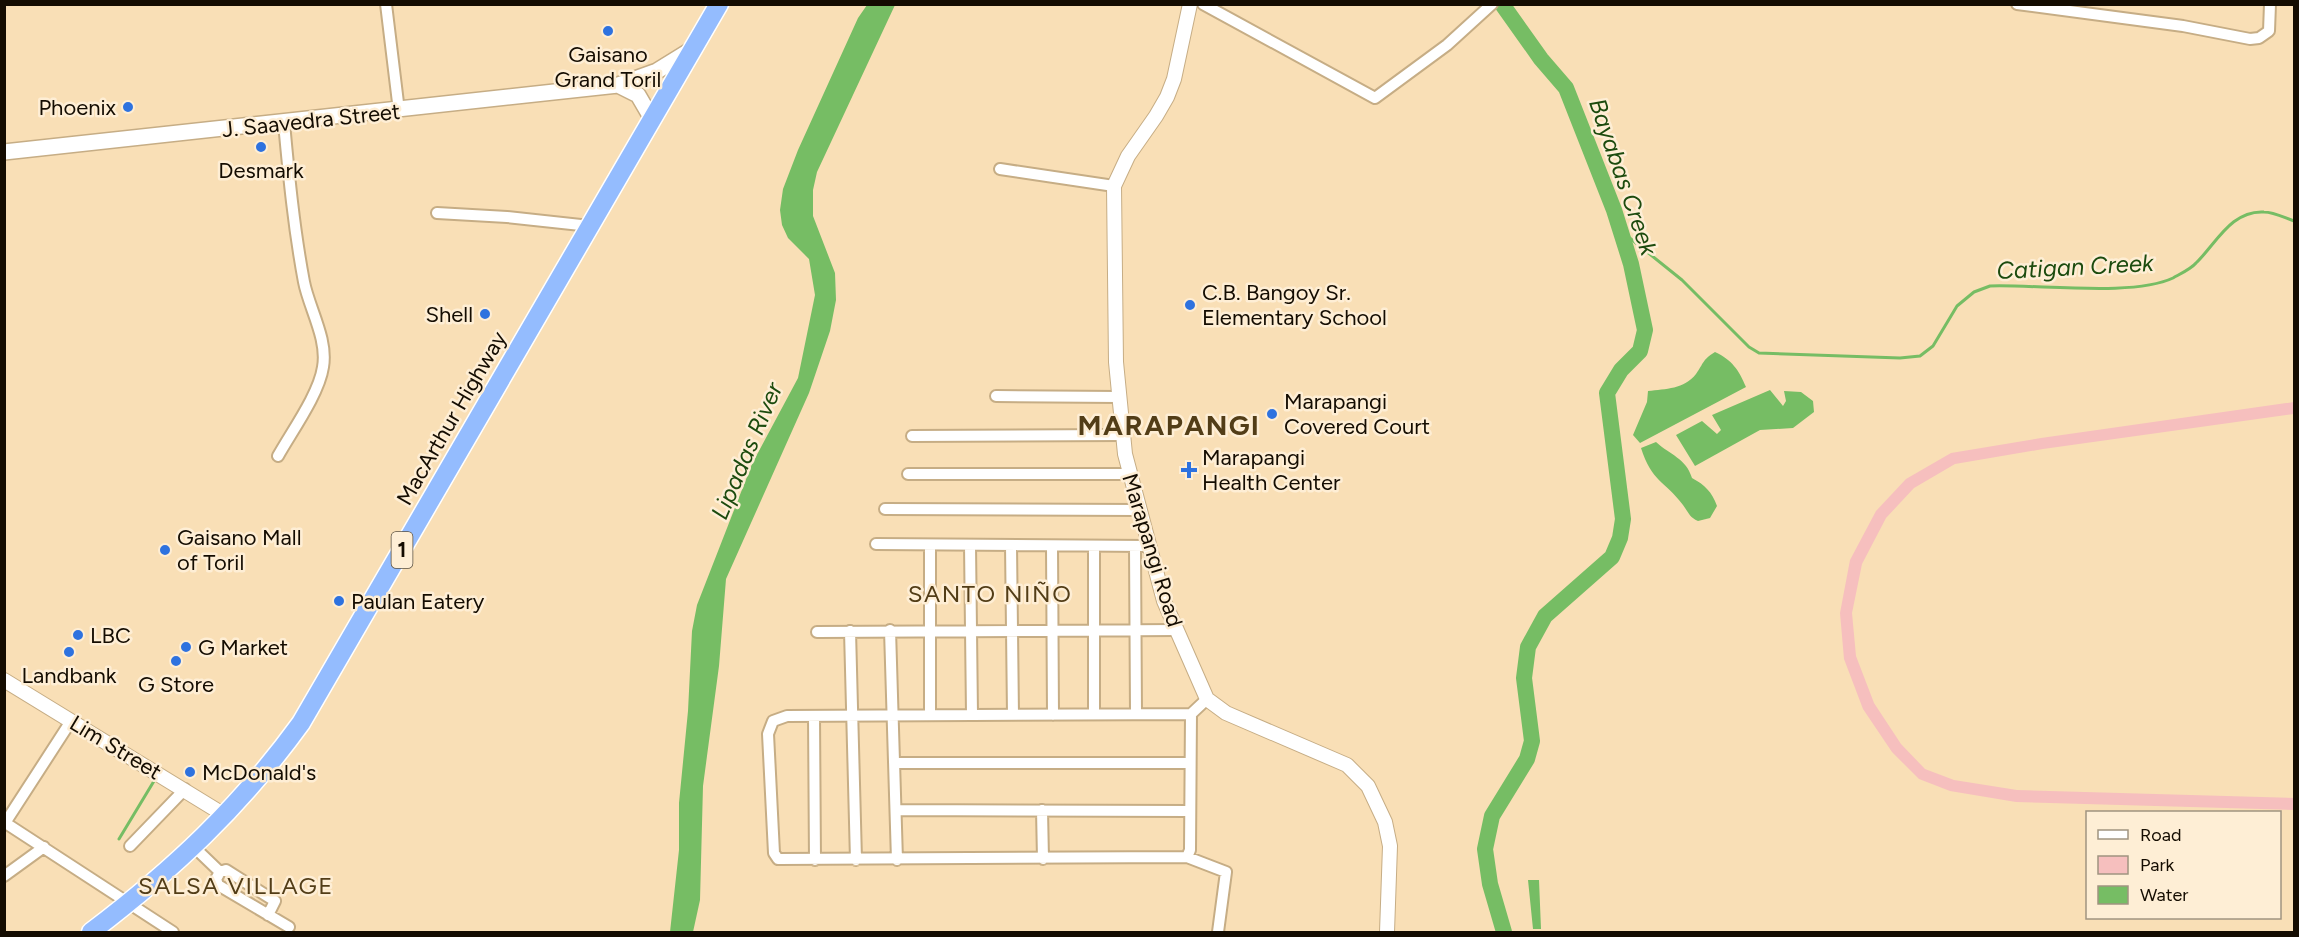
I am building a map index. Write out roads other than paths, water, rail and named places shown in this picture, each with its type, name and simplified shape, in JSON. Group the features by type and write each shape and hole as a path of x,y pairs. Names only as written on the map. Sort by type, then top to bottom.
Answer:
{"highway":[{"name":"MacArthur Highway","path":"92,933 194,847 226,816 271,765 315,702 718,4"}],"main road":[{"name":"J. Saavedra Street","path":"4,152 399,111 618,85 657,71 693,49"},
{"path":"618,85 638,94 652,119"}],"street":[{"path":"386,4 399,111"},
{"name":"Marapangi Road","path":"1190,4 1179,59 1167,97 1128,156 1114,186 1118,397 1122,435 1139,510 1141,546 1207,699"},
{"path":"1203,4 1375,98 1447,45 1492,4"},
{"path":"2017,4 2183,26 2250,39 2259,38 2269,31 2270,4"},
{"path":"278,456 316,388 324,366 322,347 305,286 293,217 284,123"},
{"path":"1000,169 1114,186"},
{"path":"437,213 507,217 590,226"},
{"path":"996,396 1118,397"},
{"path":"912,436 1122,435"},
{"path":"908,474 1130,474"},
{"path":"885,509 1139,510"},
{"path":"876,544 1141,546 1136,630 1136,714"},
{"path":"930,544 930,716"},
{"path":"970,545 972,715"},
{"path":"1011,545 1013,715"},
{"path":"1052,546 1053,715"},
{"path":"1094,546 1095,714"},
{"path":"890,630 897,860"},
{"path":"816,632 1176,630"},
{"path":"850,631 856,860"},
{"name":"Lim Street","path":"4,680 226,816"},
{"path":"1218,933 1226,872 1187,857 1043,860 783,860 776,857 768,734 773,721 779,717 814,716 1191,714 1207,699 1226,713 1347,765 1368,786 1385,822 1390,846 1387,933"},
{"path":"1187,857 1190,850 1191,714"},
{"path":"814,716 815,860"},
{"path":"71,721 5,822 130,902 173,933"},
{"path":"894,763 1190,763"},
{"path":"130,846 185,789"},
{"path":"896,810 1190,811"},
{"path":"1042,810 1043,860"},
{"path":"4,876 44,847"},
{"path":"194,847 220,872"},
{"path":"268,915 274,902 226,870 220,872 216,879 218,885 268,915 289,927"}],"water":[{"path":"867,5 895,5 817,172 813,190 813,216 835,273 836,300 830,331 809,393 726,579 719,666 703,786 700,900 693,932 670,932 679,850 679,803 688,711 692,631 697,605 752,464 798,378 815,295 809,259 788,238 782,225 780,210 783,189 798,150 858,18"},
{"path":"1715,352 1734,366 1746,387 1640,443 1633,435 1647,402 1648,391 1686,383 1696,374 1705,360"},
{"path":"1770,390 1783,406 1786,401 1784,391 1801,392 1813,401 1814,412 1793,428 1760,430 1695,466 1676,435 1702,421 1717,434 1721,430 1712,415"},
{"path":"1656,442 1682,461 1692,478 1704,486 1713,497 1717,506 1710,518 1698,521 1693,518 1654,474 1641,448"},
{"path":"1528,880 1539,880 1541,929 1533,929"}],"waterway":[{"name":"Bayabas Creek","path":"1502,4 1541,59 1566,88 1614,210 1631,264 1645,330 1640,351 1621,370 1607,393 1623,519 1620,538 1612,557 1545,616 1528,647 1524,678 1532,741 1527,759 1492,816 1485,849 1490,884 1504,932"},
{"name":"Catigan Creek","path":"1621,231 1682,280 1749,347 1759,353 1900,358 1920,356 1933,346 1957,306 1974,292 1990,286 2110,288 2156,284 2173,278 2191,267 2225,230 2242,216 2268,212 2294,221"},
{"path":"119,839 154,781"}],"place":[{"name":"Gaisano Grand Toril","path":"608,31"},
{"name":"Phoenix","path":"128,107"},
{"name":"Desmark","path":"261,147"},
{"name":"C.B. Bangoy Sr. Elementary School","path":"1190,305"},
{"name":"Shell","path":"485,314"},
{"name":"Marapangi Covered Court","path":"1272,414"},
{"name":"Marapangi Health Center","path":"1189,470"},
{"name":"Gaisano Mall of Toril","path":"165,550"},
{"name":"Paulan Eatery","path":"339,601"},
{"name":"LBC","path":"78,635"},
{"name":"G Market","path":"186,647"},
{"name":"Landbank","path":"69,652"},
{"name":"G Store","path":"176,661"},
{"name":"McDonald's","path":"190,772"}],"district":[{"name":"MARAPANGI","path":"1169,425"},
{"name":"SANTO NIÑO","path":"990,594"},
{"name":"SALSA VILLAGE","path":"236,886"}],"water label":[{"name":"Lipadas River","path":"747,451"}]}
